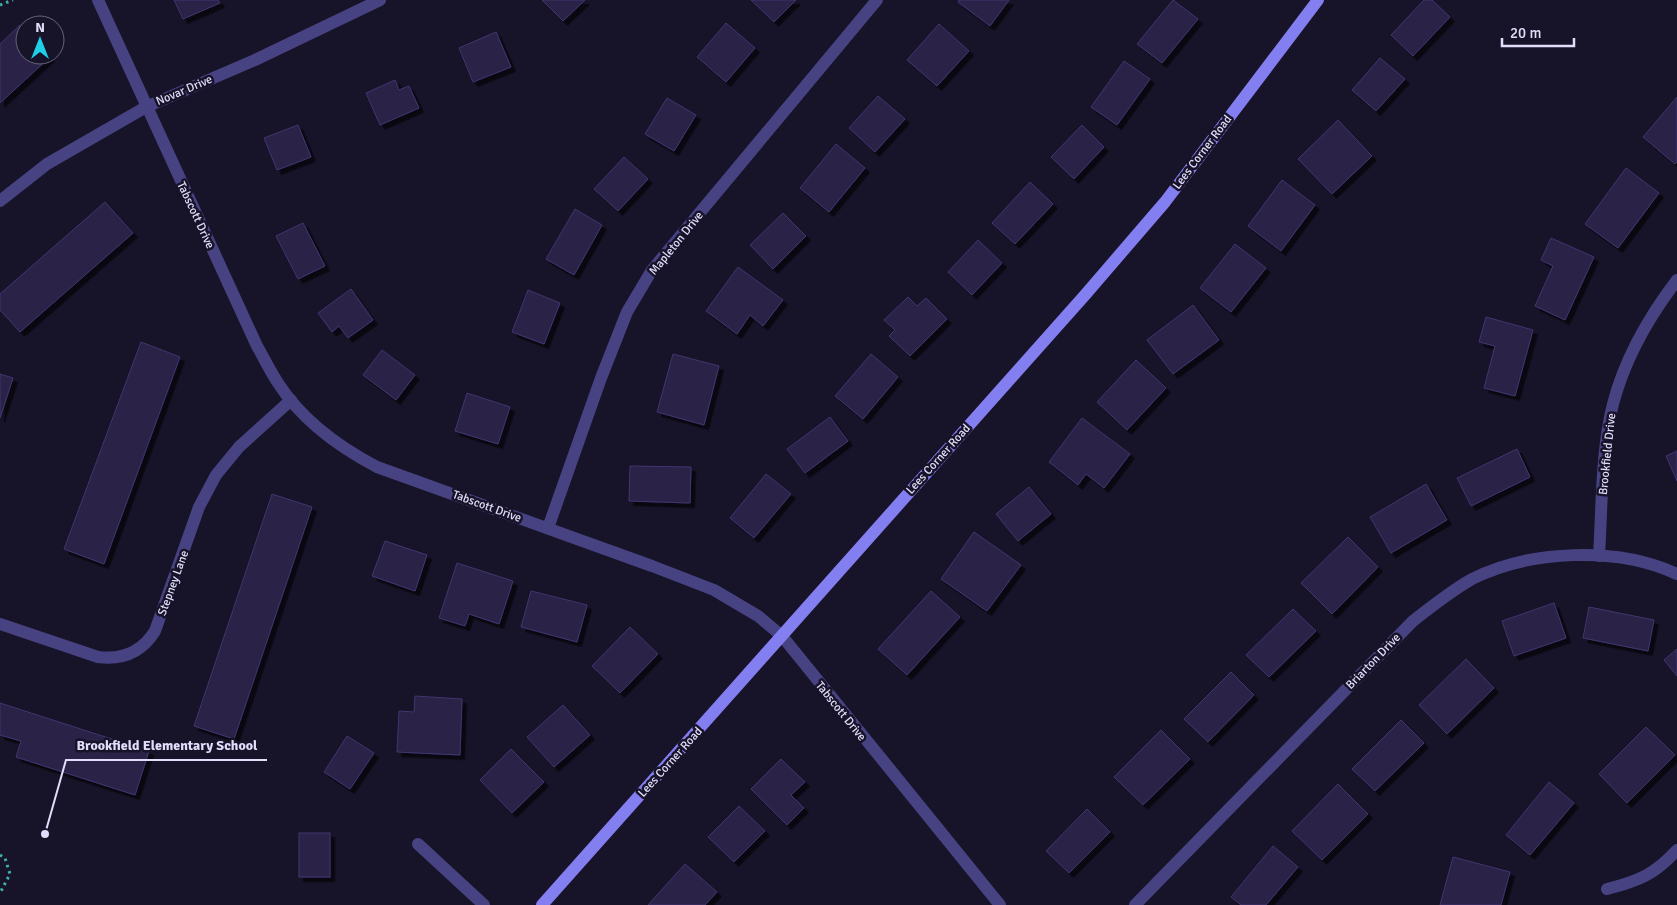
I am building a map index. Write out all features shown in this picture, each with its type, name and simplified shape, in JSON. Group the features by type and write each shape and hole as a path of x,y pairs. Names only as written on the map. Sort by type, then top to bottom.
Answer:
{"street":[{"name":"Tabscott Drive","path":"98,0 257,346 278,383 290,400 307,418 338,444 377,467 714,590 758,616 782,636 1000,905"},
{"name":"Novar Drive","path":"0,201 47,164 146,107 255,60 380,0"},
{"name":"Mapleton Drive","path":"548,528 601,378 624,320 652,270 876,0"},
{"name":"Lees Corner Road","path":"542,905 1072,309 1164,202 1318,0"},
{"name":"Brookfield Drive","path":"1599,556 1606,442 1612,405 1637,339 1655,309 1677,280"},
{"name":"Stepney Lane","path":"0,624 98,658 112,659 125,656 139,649 155,631 199,507 216,475 239,446 290,400"},
{"name":"Briarton Drive","path":"1135,905 1413,621 1441,598 1473,579 1506,566 1567,555 1599,556 1636,561 1677,574"},
{"path":"418,844 484,905"},
{"path":"1607,889 1634,882 1650,874 1658,869 1677,850"}],"path":[{"path":"0,5 13,0"},
{"path":"0,855 5,858 10,874 0,894"}],"building":[{"path":"174,0 218,0 220,3 183,19"},
{"path":"542,0 585,0 563,21"},
{"path":"751,0 796,0 774,22"},
{"path":"959,0 1009,0 990,26 958,2"},
{"path":"1173,0 1198,19 1162,63 1137,44"},
{"path":"1424,0 1432,0 1450,17 1413,56 1391,35"},
{"path":"726,23 755,48 726,82 697,57"},
{"path":"939,24 969,51 937,86 907,60"},
{"path":"15,30 15,65 41,65 0,103 0,44"},
{"path":"496,32 511,67 473,82 459,48"},
{"path":"1380,58 1405,79 1376,111 1352,90"},
{"path":"1124,61 1150,79 1117,125 1091,107"},
{"path":"395,80 399,90 409,86 419,108 380,125 366,93"},
{"path":"878,96 905,119 875,152 849,128"},
{"path":"1677,97 1677,162 1675,164 1643,137"},
{"path":"667,98 696,115 674,151 645,134"},
{"path":"1338,120 1372,156 1332,194 1298,159"},
{"path":"298,125 311,157 277,170 264,138"},
{"path":"1082,125 1104,147 1074,179 1051,157"},
{"path":"836,144 865,168 829,212 800,188"},
{"path":"624,157 648,179 618,211 594,189"},
{"path":"1626,168 1659,193 1618,248 1585,224"},
{"path":"1282,180 1315,205 1281,251 1248,226"},
{"path":"1030,182 1053,204 1015,244 992,223"},
{"path":"105,202 133,233 20,332 0,310 0,294"},
{"path":"575,209 602,225 574,275 546,259"},
{"path":"783,213 806,236 773,269 750,245"},
{"path":"303,223 325,266 298,279 276,236"},
{"path":"1551,238 1594,257 1565,320 1535,306 1553,266 1541,260"},
{"path":"978,240 1002,263 972,295 948,272"},
{"path":"1235,244 1266,268 1231,312 1200,288"},
{"path":"738,267 783,300 763,326 750,315 737,334 706,311"},
{"path":"351,289 373,320 348,338 339,326 332,332 318,313"},
{"path":"528,290 560,303 544,344 512,332"},
{"path":"908,297 917,306 926,298 947,319 910,356 889,336 895,330 884,320"},
{"path":"1193,305 1219,340 1173,374 1147,340"},
{"path":"1486,317 1533,330 1515,396 1484,388 1495,346 1479,342"},
{"path":"141,342 180,357 104,564 64,549"},
{"path":"382,350 415,375 396,400 363,375"},
{"path":"673,354 719,366 704,425 657,412"},
{"path":"871,354 898,377 863,419 835,396"},
{"path":"1136,360 1166,388 1127,430 1097,402"},
{"path":"0,374 13,378 0,418"},
{"path":"467,393 510,407 498,444 455,431"},
{"path":"830,417 848,441 805,473 787,449"},
{"path":"1082,418 1130,454 1104,488 1086,474 1078,485 1049,462"},
{"path":"1517,449 1530,477 1471,506 1457,478"},
{"path":"1677,451 1677,481 1666,456"},
{"path":"630,466 691,467 690,503 629,501"},
{"path":"766,474 791,494 754,538 730,518"},
{"path":"1426,484 1447,520 1391,553 1370,517"},
{"path":"1029,487 1051,514 1018,541 996,514"},
{"path":"272,494 312,507 234,739 194,726"},
{"path":"974,532 1021,565 987,611 941,579"},
{"path":"1348,537 1378,567 1332,614 1301,583"},
{"path":"385,541 427,555 415,591 372,576"},
{"path":"457,563 513,581 499,624 469,614 465,626 439,618"},
{"path":"531,591 587,605 577,642 521,627"},
{"path":"931,591 960,617 907,675 878,649"},
{"path":"1554,603 1566,638 1514,656 1502,621"},
{"path":"1589,607 1654,620 1648,651 1583,638"},
{"path":"1293,609 1316,631 1269,677 1246,655"},
{"path":"630,627 658,654 620,693 592,666"},
{"path":"1677,649 1677,676 1664,660"},
{"path":"1466,659 1494,688 1447,734 1419,705"},
{"path":"1231,672 1254,695 1208,742 1184,719"},
{"path":"415,696 462,699 460,755 397,752 399,711 414,712"},
{"path":"0,703 149,751 135,795 16,757 21,741 0,735"},
{"path":"563,705 590,735 554,767 527,737"},
{"path":"1401,720 1424,743 1375,791 1352,769"},
{"path":"1646,727 1675,755 1627,803 1599,774"},
{"path":"1161,730 1190,759 1143,805 1114,777"},
{"path":"347,736 374,753 350,789 324,772"},
{"path":"511,749 544,782 512,813 480,780"},
{"path":"781,759 805,782 791,795 804,808 787,825 751,789"},
{"path":"1549,782 1574,803 1530,855 1506,835"},
{"path":"1338,784 1368,814 1322,860 1292,831"},
{"path":"739,806 765,831 734,862 708,837"},
{"path":"1087,809 1110,832 1069,873 1046,851"},
{"path":"299,833 330,833 330,877 299,877"},
{"path":"1273,846 1298,867 1266,905 1241,905 1231,897"},
{"path":"1453,857 1510,872 1501,905 1440,905"},
{"path":"685,864 717,892 705,905 648,905"}],"place":[{"name":"Brookfield Elementary School","path":"45,834"}]}
